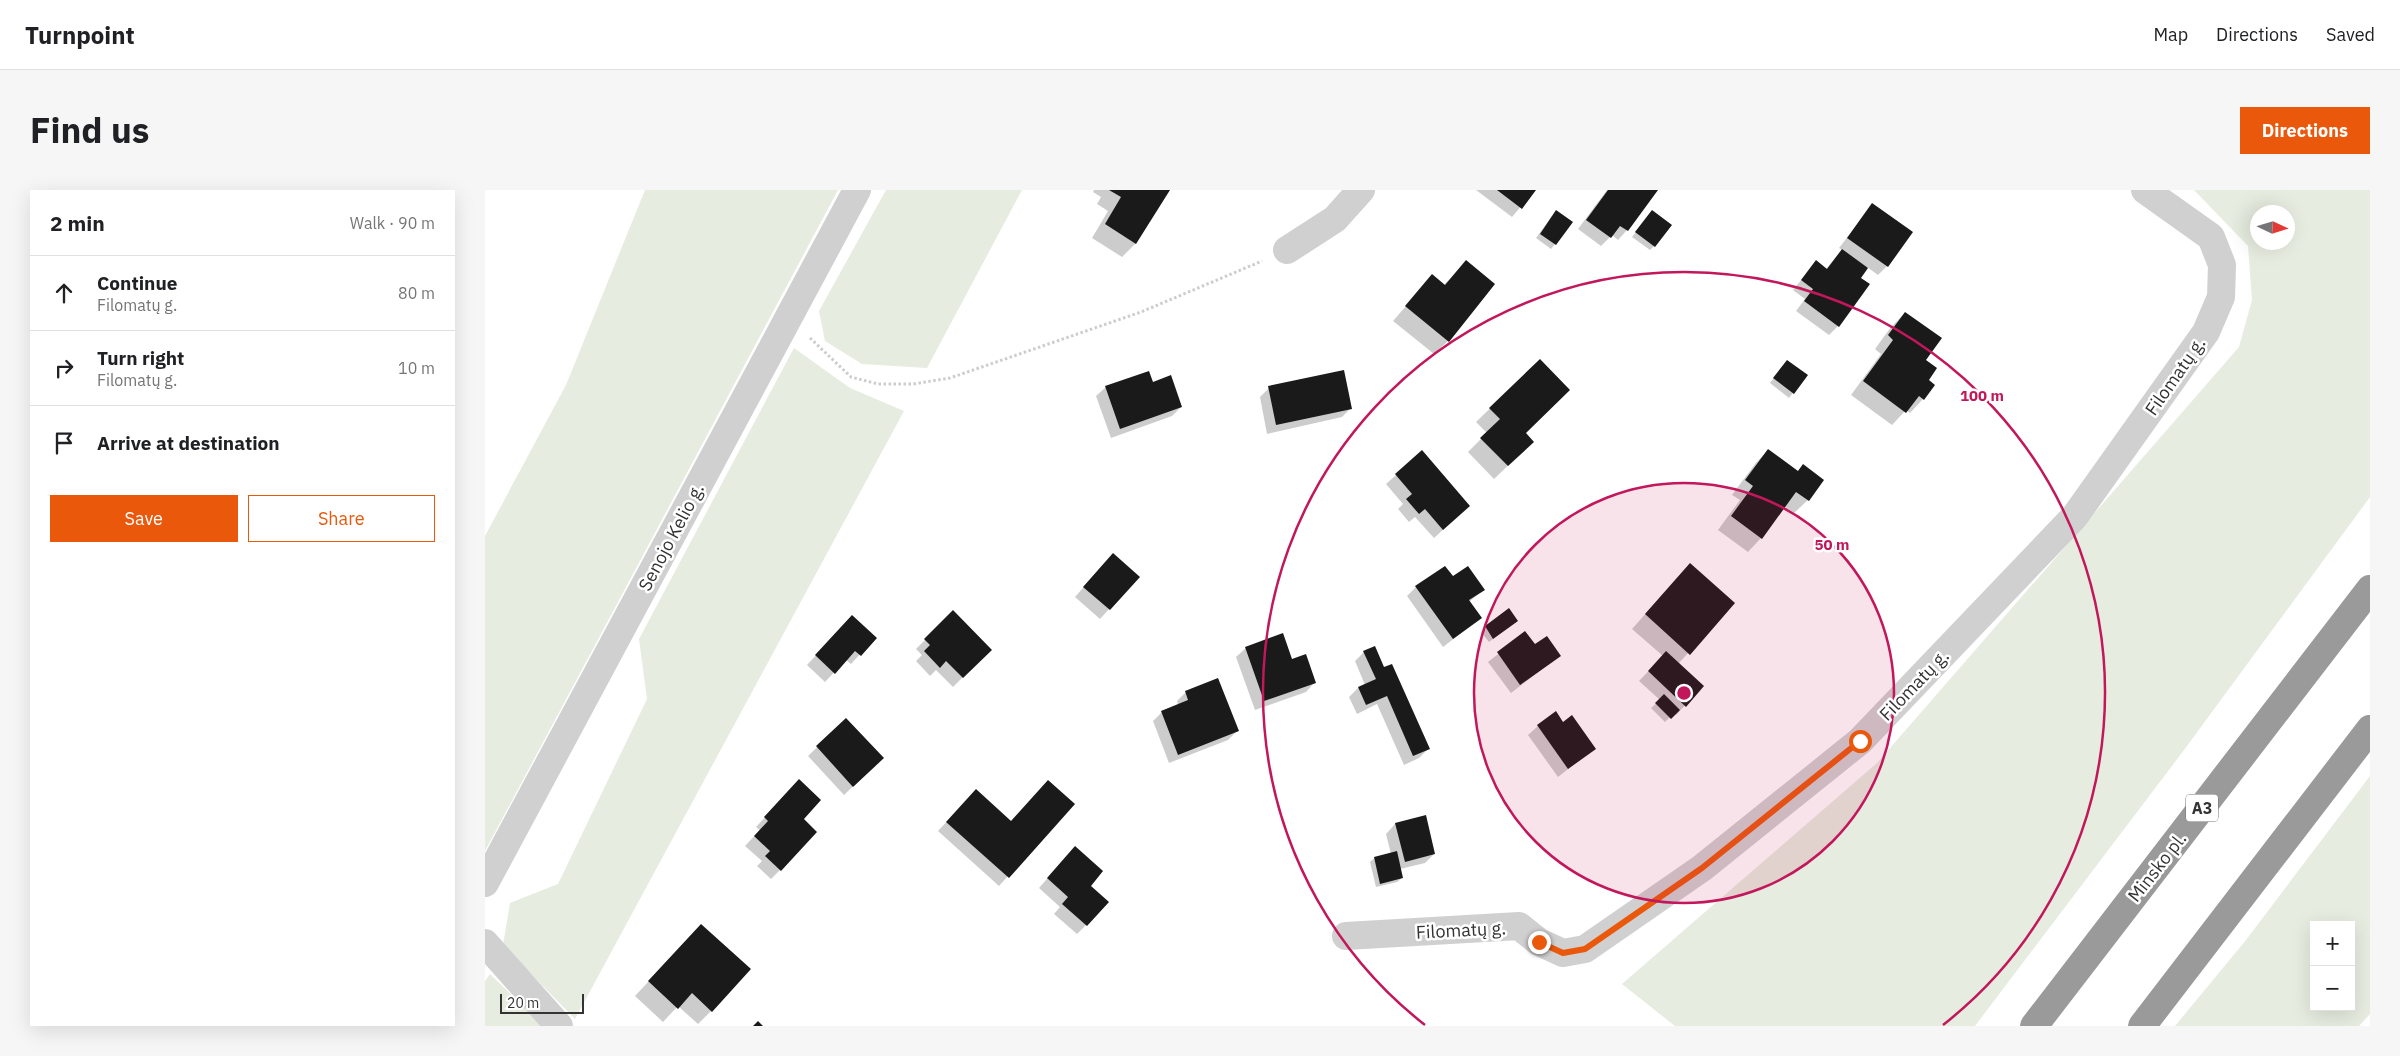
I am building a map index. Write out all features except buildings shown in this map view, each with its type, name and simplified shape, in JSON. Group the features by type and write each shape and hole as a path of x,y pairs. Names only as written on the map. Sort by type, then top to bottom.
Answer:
{"highway":[{"name":"Minsko pl.","path":"2034,1026 2370,589"},
{"path":"2142,1026 2370,729"}],"street":[{"name":"Senojo Kelio g.","path":"485,884 857,190"},
{"path":"1287,250 1335,219 1361,190"},
{"name":"Filomatų g.","path":"1346,936 1519,926 1539,942 1563,953 1585,949 1702,868 1860,741 2075,516 2206,332 2221,297 2222,265 2211,237 2145,190"},
{"path":"485,943 559,1026"}],"path":[{"path":"792,310 812,341 851,377 878,384 913,384 950,378 1141,312 1287,250"}],"shaded area":[{"path":"645,190 838,190 485,851 485,536 566,385"},
{"path":"886,190 1022,190 927,368 862,364 825,341 819,311"},
{"path":"2194,190 2370,190 2370,497 2184,750 1975,1026 1675,1026 1622,984 1877,763 2239,347 2252,300 2248,246"},
{"path":"794,348 850,388 904,411 575,1019 503,945 510,903 558,884 647,699 639,639"},
{"path":"2370,776 2370,1014 2359,1026 2175,1026 2246,940"},
{"path":"490,974 543,1026 485,1026 485,981"}],"route":[{"path":"1539,942 1563,953 1585,949 1702,868 1860,741"}]}
